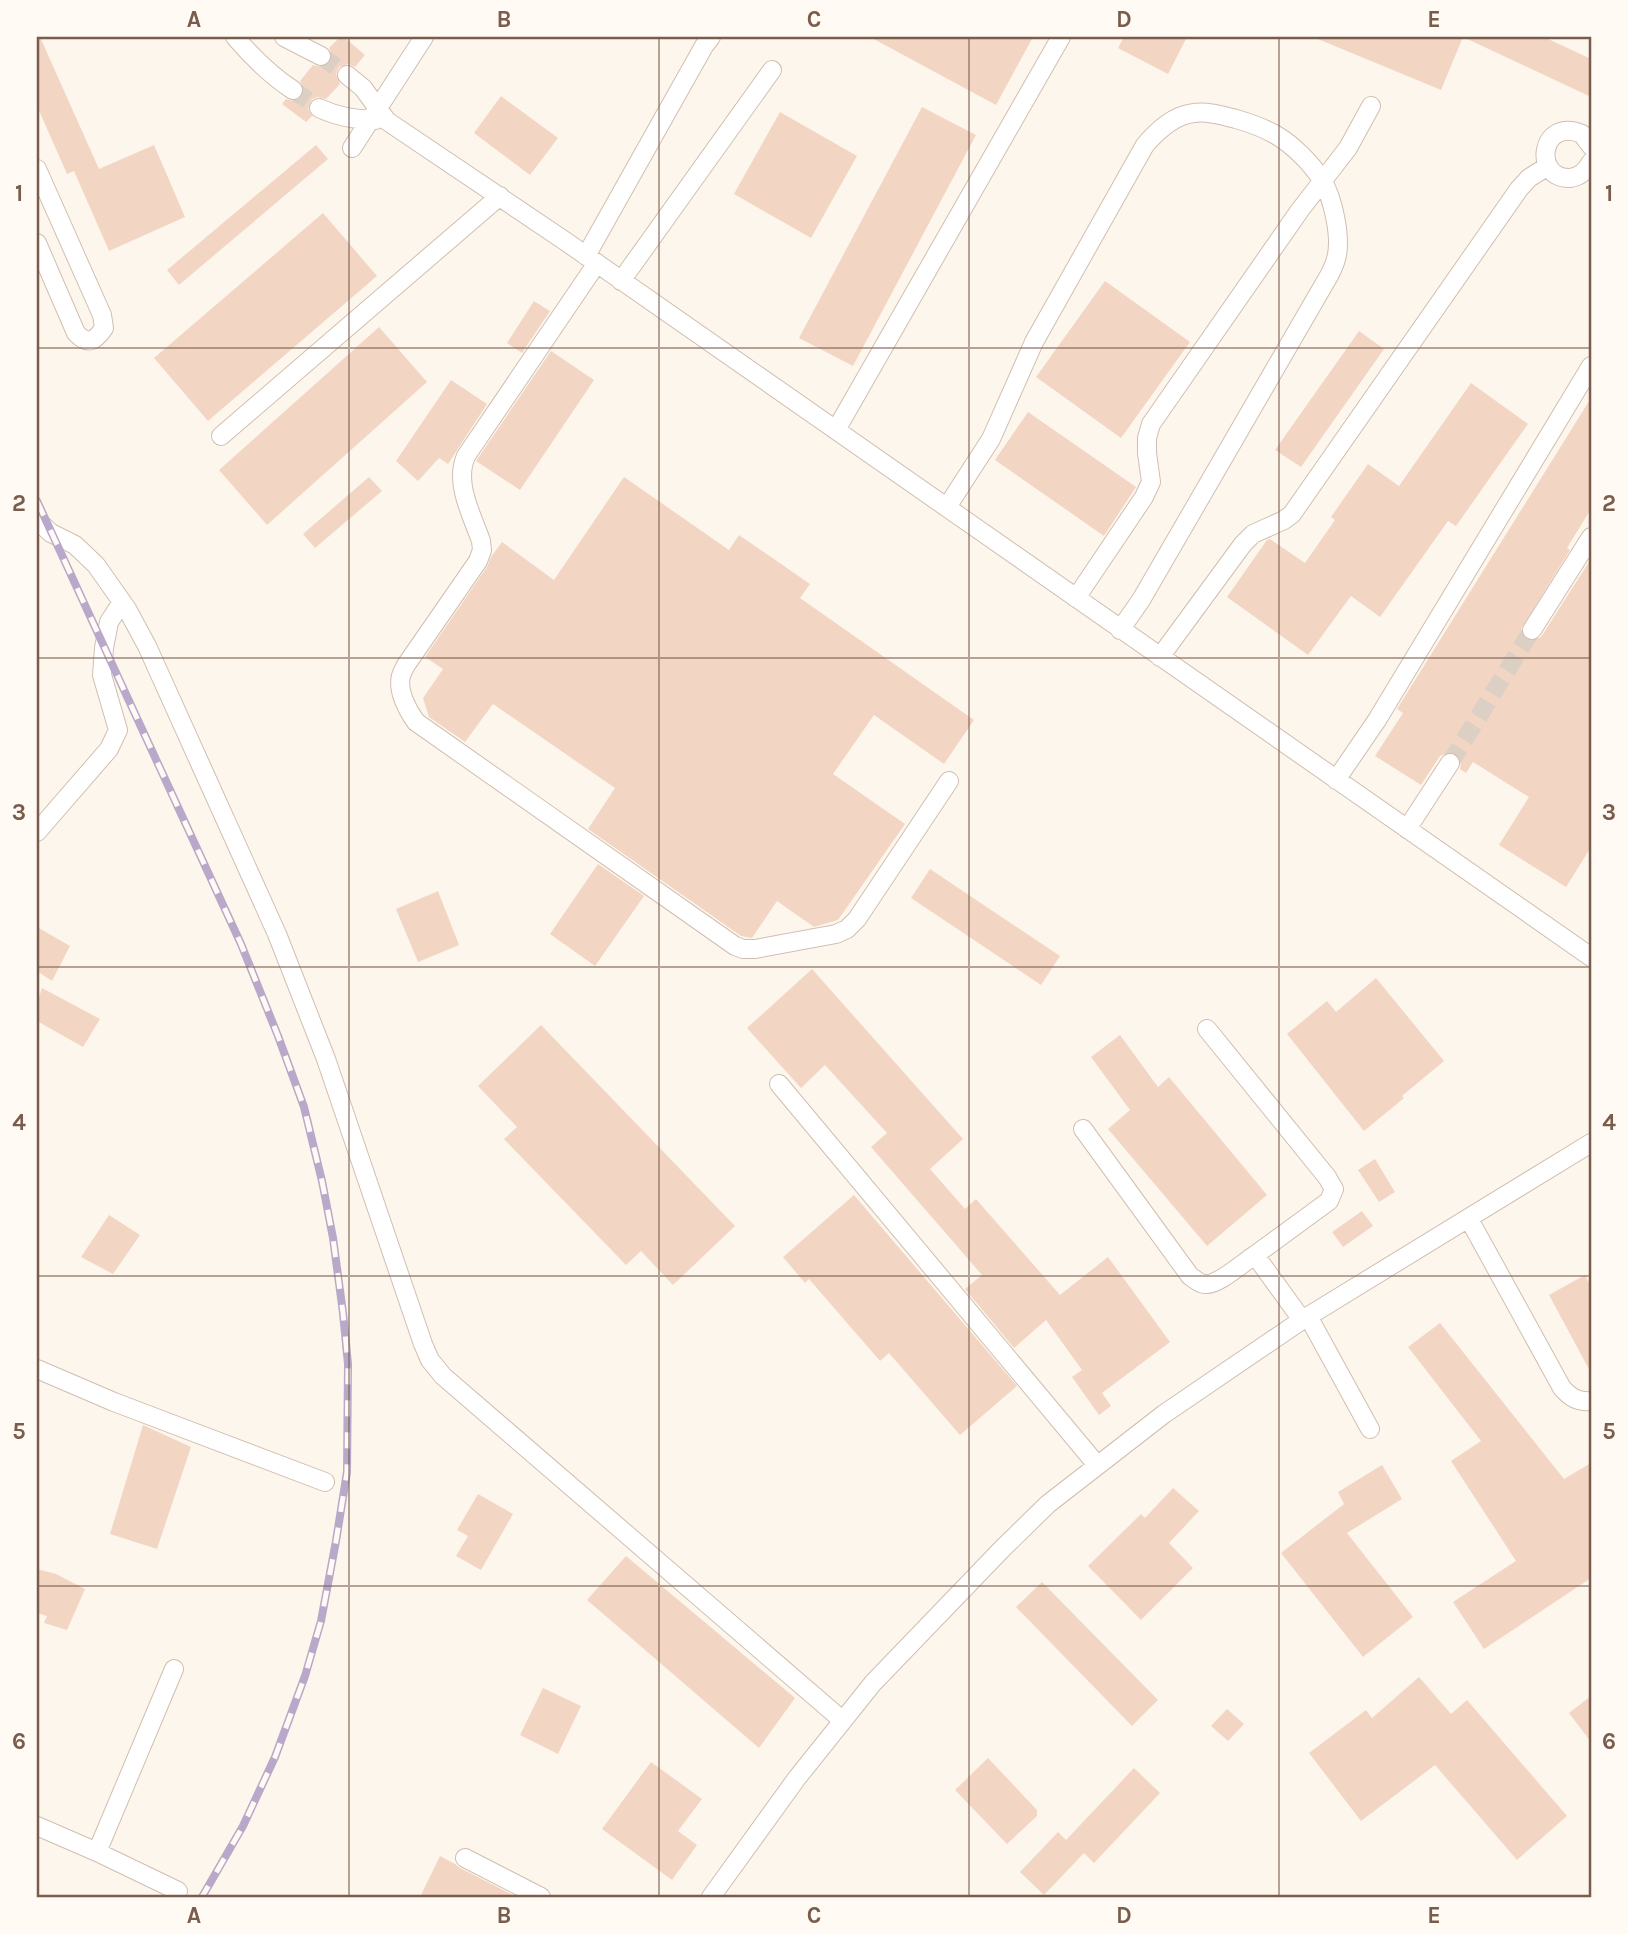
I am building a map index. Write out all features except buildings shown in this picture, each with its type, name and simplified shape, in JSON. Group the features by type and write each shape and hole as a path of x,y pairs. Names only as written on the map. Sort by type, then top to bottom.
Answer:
{"street":[{"path":"235,37 272,76 293,90"},
{"path":"284,37 321,56"},
{"path":"352,148 377,116 424,37"},
{"path":"711,37 591,260 461,466 462,487 482,550 478,561 406,665 401,677 401,688 415,722 743,949 836,934 847,929 857,919 948,781"},
{"path":"836,430 1061,37"},
{"path":"621,281 772,70"},
{"path":"347,75 363,88 377,116 500,196 1591,957"},
{"path":"1076,598 1144,497 1151,482 1147,453 1150,424 1300,210 1348,148 1371,106"},
{"path":"319,108 338,117 377,116"},
{"path":"947,507 991,439 1034,342 1124,180 1158,129 1177,118 1194,113 1223,116 1255,125 1278,136 1301,155 1323,181 1332,206 1337,235 1336,259 1330,274 1140,600 1120,629"},
{"path":"1591,146 1582,134 1566,130 1558,132 1547,144 1545,151 1548,166 1559,176 1574,177 1587,170 1591,162"},
{"path":"1160,657 1243,544 1253,534 1292,514 1519,189 1529,178 1548,166"},
{"path":"37,169 102,315 104,328 98,337 89,341 82,340 76,333 37,243"},
{"path":"221,436 500,196"},
{"path":"1336,779 1377,720 1591,366"},
{"path":"37,518 51,533 75,545 96,565 122,602 147,646 277,934 326,1059 430,1360 443,1376 842,1720"},
{"path":"1532,630 1591,537"},
{"path":"37,832 108,749 118,730 102,675 109,622 122,602"},
{"path":"1407,829 1450,763"},
{"path":"1083,1129 1190,1276 1199,1283 1208,1285 1216,1282 1329,1201 1334,1189 1327,1177 1207,1030"},
{"path":"779,1084 1097,1465"},
{"path":"711,1897 842,1720 891,1663 1048,1504 1164,1414 1305,1318 1591,1143"},
{"path":"1469,1219 1562,1388 1573,1398 1591,1401"},
{"path":"1255,1255 1305,1318 1370,1429"},
{"path":"37,1368 114,1402 325,1482"},
{"path":"97,1852 174,1669"},
{"path":"37,1826 178,1891"},
{"path":"465,1858 541,1897"}],"tunnel":[{"path":"321,56 347,75"},
{"path":"293,90 319,108"},
{"path":"1450,763 1532,630"}],"railway":[{"path":"37,501 241,944 278,1036 304,1107 322,1181 343,1313 348,1364 347,1472 321,1621 305,1676 275,1757 243,1826 202,1897"}]}
